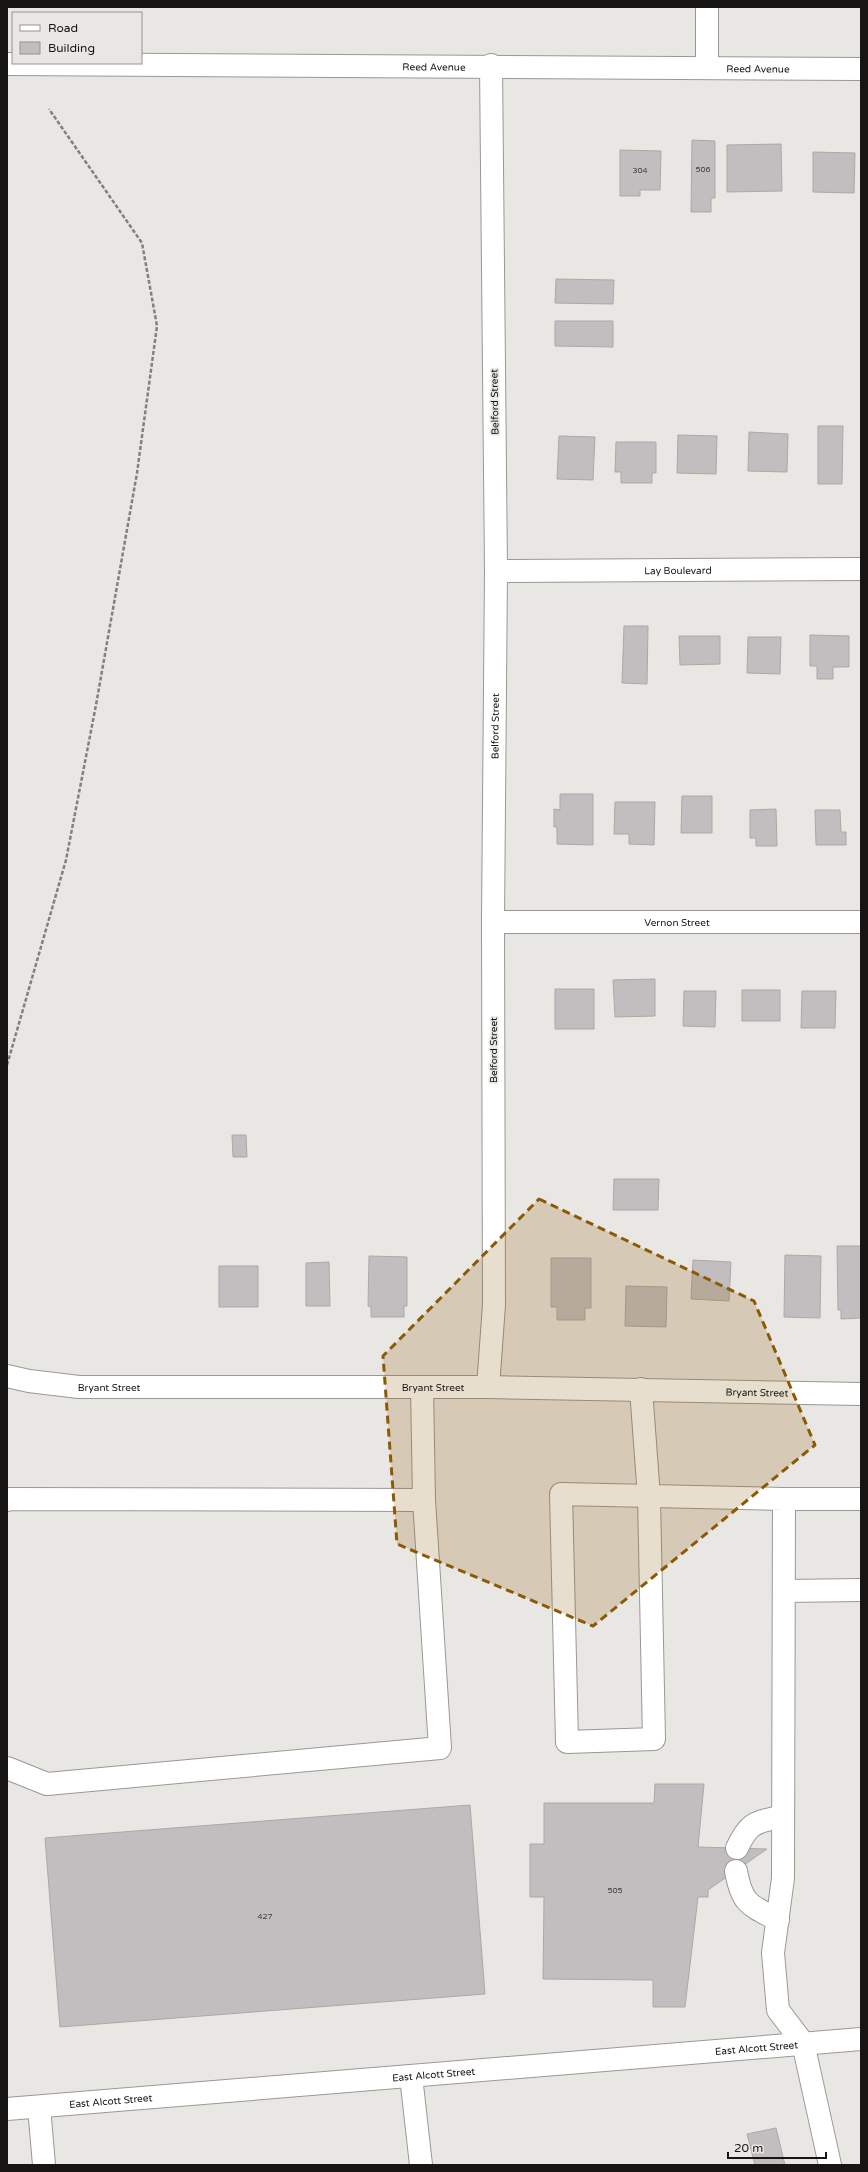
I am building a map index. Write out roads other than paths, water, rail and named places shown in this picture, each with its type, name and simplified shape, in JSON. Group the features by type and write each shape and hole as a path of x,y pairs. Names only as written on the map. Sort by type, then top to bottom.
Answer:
{"street":[{"path":"707,7 707,68"},
{"name":"Reed Avenue","path":"7,64 491,65 861,69"},
{"name":"Belford Street","path":"488,1387 494,1305 493,922 496,571 491,65"},
{"name":"Lay Boulevard","path":"496,571 861,569"},
{"name":"Vernon Street","path":"493,922 861,922"},
{"name":"Bryant Street","path":"7,1376 29,1381 79,1387 488,1387 861,1394"},
{"path":"7,1768 47,1784 440,1748 424,1500 422,1387"},
{"path":"641,1389 649,1497 654,1740 567,1742 561,1494 649,1497 861,1499"},
{"path":"784,1499 783,1878 774,1953 778,2010 803,2043 830,2165"},
{"path":"7,1500 424,1500"},
{"path":"784,1591 861,1590"},
{"path":"737,1848 746,1829 760,1822 783,1816"},
{"path":"736,1871 739,1890 749,1905 778,1920"},
{"name":"East Alcott Street","path":"7,2109 861,2038"},
{"path":"411,2076 421,2165"},
{"path":"39,2107 44,2165"}]}
